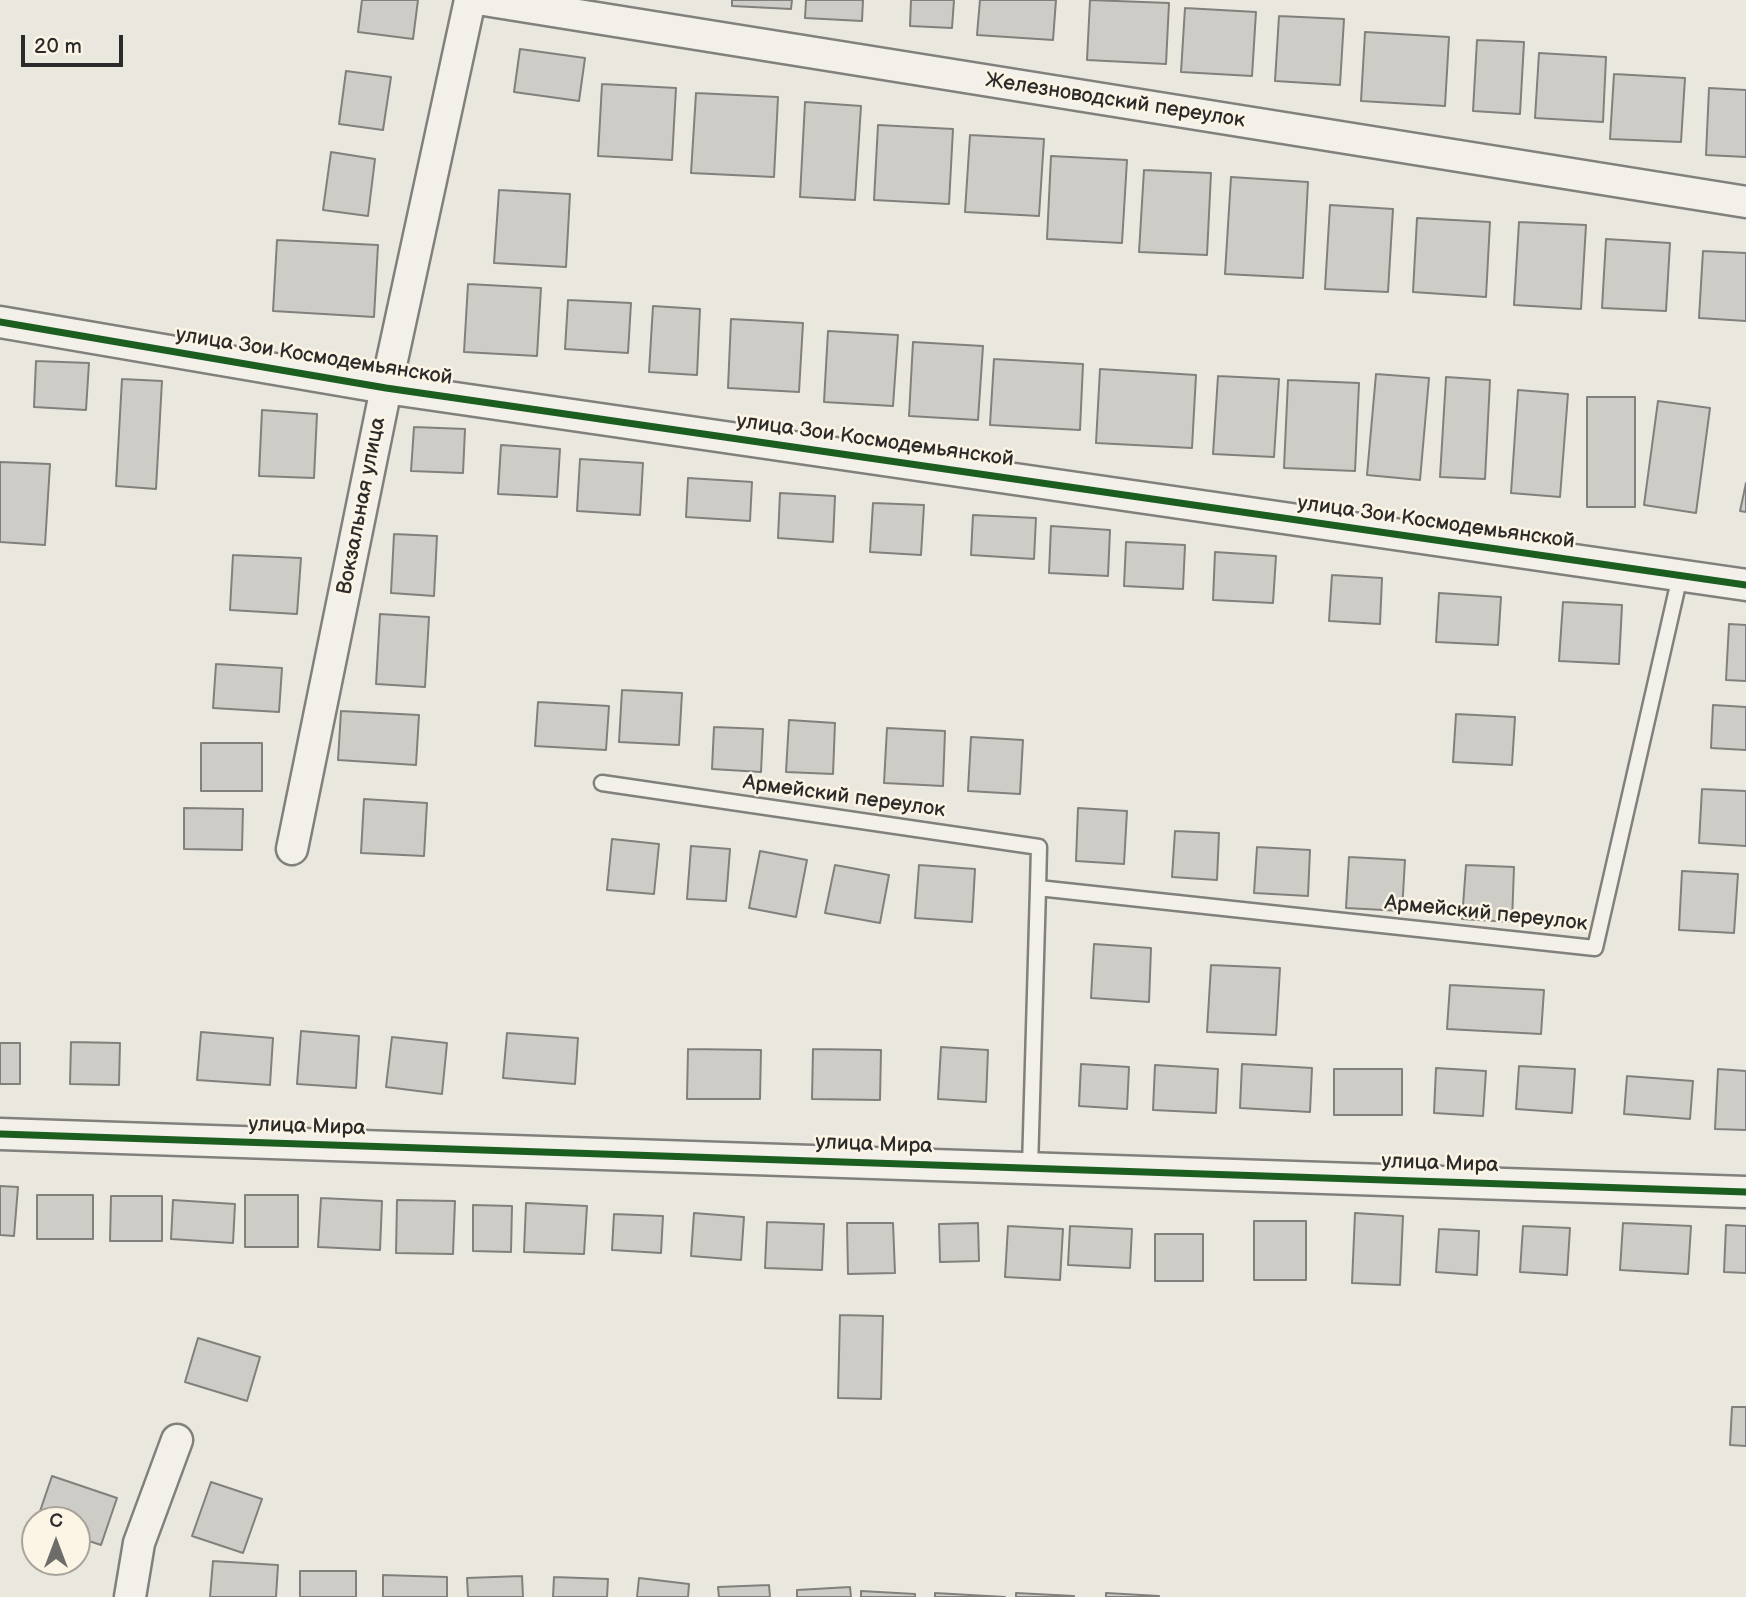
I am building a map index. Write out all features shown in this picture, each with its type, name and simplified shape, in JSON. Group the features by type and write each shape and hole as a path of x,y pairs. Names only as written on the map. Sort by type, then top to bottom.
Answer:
{"street":[{"name":"Вокзальная улица","path":"292,849 386,388 470,0"},
{"name":"Железноводский переулок","path":"484,0 1746,202"},
{"name":"улица Зои Космодемьянской","path":"0,322 386,388 1746,585"},
{"name":"улица Мира","path":"0,1134 1746,1192"},
{"path":"131,1597 139,1543 177,1440"}],"lane":[{"name":"Армейский переулок","path":"1038,888 1595,948 1680,576"},
{"name":"Армейский переулок","path":"602,783 1039,847 1030,1168"}],"building":[{"path":"362,0 418,0 413,39 358,32"},
{"path":"732,0 792,0 791,9 732,6"},
{"path":"806,0 863,0 862,21 805,18"},
{"path":"911,0 954,0 952,28 910,26"},
{"path":"980,0 1056,0 1053,40 977,35"},
{"path":"1090,0 1169,3 1166,64 1087,60"},
{"path":"1185,8 1256,12 1252,76 1181,72"},
{"path":"1279,16 1344,19 1340,85 1275,81"},
{"path":"1365,32 1449,37 1445,106 1361,101"},
{"path":"1477,40 1524,42 1520,114 1473,111"},
{"path":"520,49 585,58 579,101 514,92"},
{"path":"1539,53 1606,57 1603,122 1535,118"},
{"path":"346,71 391,77 383,130 339,124"},
{"path":"1614,74 1685,78 1681,142 1610,139"},
{"path":"602,84 676,88 672,160 598,156"},
{"path":"1709,88 1746,90 1746,157 1706,155"},
{"path":"696,93 778,97 774,177 691,173"},
{"path":"805,102 861,106 855,200 800,197"},
{"path":"878,125 953,129 949,204 874,200"},
{"path":"970,135 1044,139 1039,216 965,212"},
{"path":"331,152 375,159 368,216 323,210"},
{"path":"1051,156 1127,160 1122,243 1047,239"},
{"path":"1144,170 1211,173 1207,255 1139,252"},
{"path":"1231,177 1308,182 1303,278 1225,274"},
{"path":"499,190 570,194 566,267 494,263"},
{"path":"1330,205 1393,209 1388,292 1325,289"},
{"path":"1417,218 1490,222 1486,297 1413,292"},
{"path":"1519,222 1586,225 1581,309 1514,305"},
{"path":"1606,239 1670,243 1666,311 1602,308"},
{"path":"277,240 378,245 374,317 273,311"},
{"path":"1703,251 1746,253 1746,321 1699,318"},
{"path":"468,284 541,288 537,356 464,352"},
{"path":"568,300 631,303 628,353 565,349"},
{"path":"653,306 700,309 697,375 649,372"},
{"path":"731,319 803,323 799,392 728,388"},
{"path":"828,331 898,335 893,406 824,402"},
{"path":"913,342 983,346 978,420 909,416"},
{"path":"994,359 1083,364 1080,430 990,425"},
{"path":"36,361 89,363 86,410 34,407"},
{"path":"1100,369 1196,375 1192,448 1096,443"},
{"path":"1376,374 1429,378 1420,480 1367,475"},
{"path":"1218,376 1279,379 1274,457 1213,454"},
{"path":"1446,377 1490,380 1485,479 1440,477"},
{"path":"122,379 162,381 156,489 116,486"},
{"path":"1288,380 1359,383 1355,471 1284,468"},
{"path":"1518,390 1568,394 1560,497 1511,493"},
{"path":"1587,397 1635,397 1635,507 1587,507"},
{"path":"1658,401 1710,408 1696,513 1644,505"},
{"path":"262,410 317,414 314,478 259,476"},
{"path":"414,427 465,429 463,473 411,471"},
{"path":"501,445 560,449 557,497 498,494"},
{"path":"580,459 643,463 640,515 577,511"},
{"path":"0,462 50,464 45,545 0,542"},
{"path":"688,478 752,482 750,521 686,517"},
{"path":"1746,483 1746,512 1740,511"},
{"path":"780,493 835,496 833,542 778,538"},
{"path":"873,503 924,505 921,555 870,552"},
{"path":"973,515 1036,518 1034,559 971,555"},
{"path":"1051,526 1110,530 1108,576 1049,573"},
{"path":"394,534 437,536 434,596 391,593"},
{"path":"1126,542 1185,545 1183,589 1124,586"},
{"path":"1215,552 1276,556 1273,603 1213,600"},
{"path":"233,555 301,558 297,614 230,610"},
{"path":"1332,575 1382,578 1380,624 1329,621"},
{"path":"1439,593 1501,597 1498,645 1436,642"},
{"path":"1563,602 1622,605 1619,664 1559,661"},
{"path":"380,614 429,617 425,687 376,684"},
{"path":"1729,624 1746,625 1746,681 1726,680"},
{"path":"216,664 282,668 279,712 213,708"},
{"path":"622,690 682,693 679,745 619,742"},
{"path":"538,702 609,706 606,750 535,746"},
{"path":"1713,705 1746,707 1746,750 1711,748"},
{"path":"341,711 419,715 416,765 338,760"},
{"path":"1456,714 1515,717 1512,765 1453,762"},
{"path":"789,720 835,723 833,774 786,772"},
{"path":"714,727 763,729 761,772 712,769"},
{"path":"887,728 945,731 943,786 884,783"},
{"path":"971,737 1023,740 1020,794 968,791"},
{"path":"201,743 262,743 262,791 201,791"},
{"path":"1702,789 1746,791 1746,846 1699,843"},
{"path":"364,799 427,803 424,856 361,853"},
{"path":"184,808 243,809 242,850 184,849"},
{"path":"1078,808 1127,811 1124,864 1076,861"},
{"path":"1175,831 1219,833 1217,880 1172,877"},
{"path":"612,839 659,844 654,894 607,890"},
{"path":"691,846 730,849 726,901 687,899"},
{"path":"1257,847 1310,850 1308,896 1254,893"},
{"path":"760,851 807,860 796,917 749,908"},
{"path":"1349,857 1405,860 1402,911 1346,908"},
{"path":"835,865 889,875 880,923 825,913"},
{"path":"919,865 975,869 972,922 915,918"},
{"path":"1466,865 1514,867 1512,922 1462,919"},
{"path":"1682,871 1738,874 1734,933 1679,930"},
{"path":"1094,944 1151,948 1149,1002 1091,998"},
{"path":"1211,965 1280,968 1276,1035 1207,1032"},
{"path":"1450,985 1544,990 1541,1034 1447,1029"},
{"path":"301,1031 359,1036 356,1088 297,1084"},
{"path":"201,1032 273,1038 270,1085 197,1080"},
{"path":"507,1033 578,1038 575,1084 503,1078"},
{"path":"392,1037 447,1043 442,1094 386,1087"},
{"path":"71,1042 120,1043 119,1085 70,1084"},
{"path":"0,1043 20,1043 20,1084 0,1084"},
{"path":"941,1047 988,1050 986,1102 938,1099"},
{"path":"688,1049 761,1050 760,1099 687,1099"},
{"path":"813,1049 881,1050 880,1100 812,1099"},
{"path":"1081,1064 1129,1067 1127,1109 1079,1106"},
{"path":"1242,1064 1312,1068 1310,1112 1240,1108"},
{"path":"1155,1065 1218,1069 1216,1113 1153,1110"},
{"path":"1519,1066 1575,1069 1572,1113 1516,1109"},
{"path":"1436,1068 1486,1071 1483,1116 1434,1113"},
{"path":"1334,1069 1402,1069 1402,1115 1334,1115"},
{"path":"1718,1069 1746,1071 1746,1130 1715,1129"},
{"path":"1627,1076 1693,1081 1690,1119 1624,1114"},
{"path":"0,1186 18,1187 14,1236 0,1235"},
{"path":"37,1195 93,1195 93,1239 37,1239"},
{"path":"245,1195 298,1195 298,1247 245,1247"},
{"path":"111,1196 162,1196 162,1241 110,1241"},
{"path":"321,1198 382,1201 380,1250 318,1247"},
{"path":"173,1200 235,1204 233,1243 171,1239"},
{"path":"397,1200 455,1201 453,1254 396,1253"},
{"path":"526,1203 587,1206 584,1254 524,1252"},
{"path":"473,1205 512,1206 511,1252 473,1251"},
{"path":"694,1213 744,1217 741,1260 691,1256"},
{"path":"1355,1213 1403,1216 1400,1285 1352,1283"},
{"path":"614,1214 663,1216 661,1253 612,1250"},
{"path":"1254,1221 1306,1221 1306,1280 1254,1280"},
{"path":"767,1222 824,1224 822,1270 765,1268"},
{"path":"847,1223 893,1223 895,1273 848,1274"},
{"path":"978,1223 979,1261 940,1262 939,1224"},
{"path":"1623,1223 1691,1226 1688,1274 1620,1270"},
{"path":"1726,1225 1746,1226 1746,1273 1724,1272"},
{"path":"1008,1226 1063,1229 1060,1280 1005,1277"},
{"path":"1070,1226 1132,1229 1130,1268 1068,1265"},
{"path":"1523,1226 1570,1228 1567,1275 1520,1272"},
{"path":"1439,1229 1479,1231 1477,1275 1436,1272"},
{"path":"1155,1234 1203,1234 1203,1281 1155,1281"},
{"path":"840,1315 883,1316 881,1399 838,1398"},
{"path":"198,1338 260,1357 247,1401 185,1382"},
{"path":"1732,1407 1746,1407 1746,1446 1730,1445"},
{"path":"52,1476 117,1498 101,1545 91,1542 91,1506 42,1506"},
{"path":"211,1482 262,1499 243,1553 192,1536"},
{"path":"213,1561 278,1565 276,1597 210,1597"},
{"path":"300,1571 356,1571 356,1597 300,1597"},
{"path":"383,1575 447,1577 447,1597 383,1597"},
{"path":"522,1576 523,1597 468,1597 467,1578"},
{"path":"554,1577 608,1579 607,1597 553,1597"},
{"path":"639,1578 689,1584 688,1597 637,1597"},
{"path":"769,1585 770,1597 719,1597 718,1587"},
{"path":"850,1587 851,1597 797,1597 797,1590"},
{"path":"861,1591 915,1594 915,1597 861,1597"},
{"path":"935,1593 1005,1597 935,1597"},
{"path":"1016,1593 1074,1596 1074,1597 1016,1597"},
{"path":"1106,1593 1159,1596 1159,1597 1106,1597"}],"cycle path":[{"path":"0,322 386,388 1746,585"},
{"path":"0,1134 1746,1192"}]}
